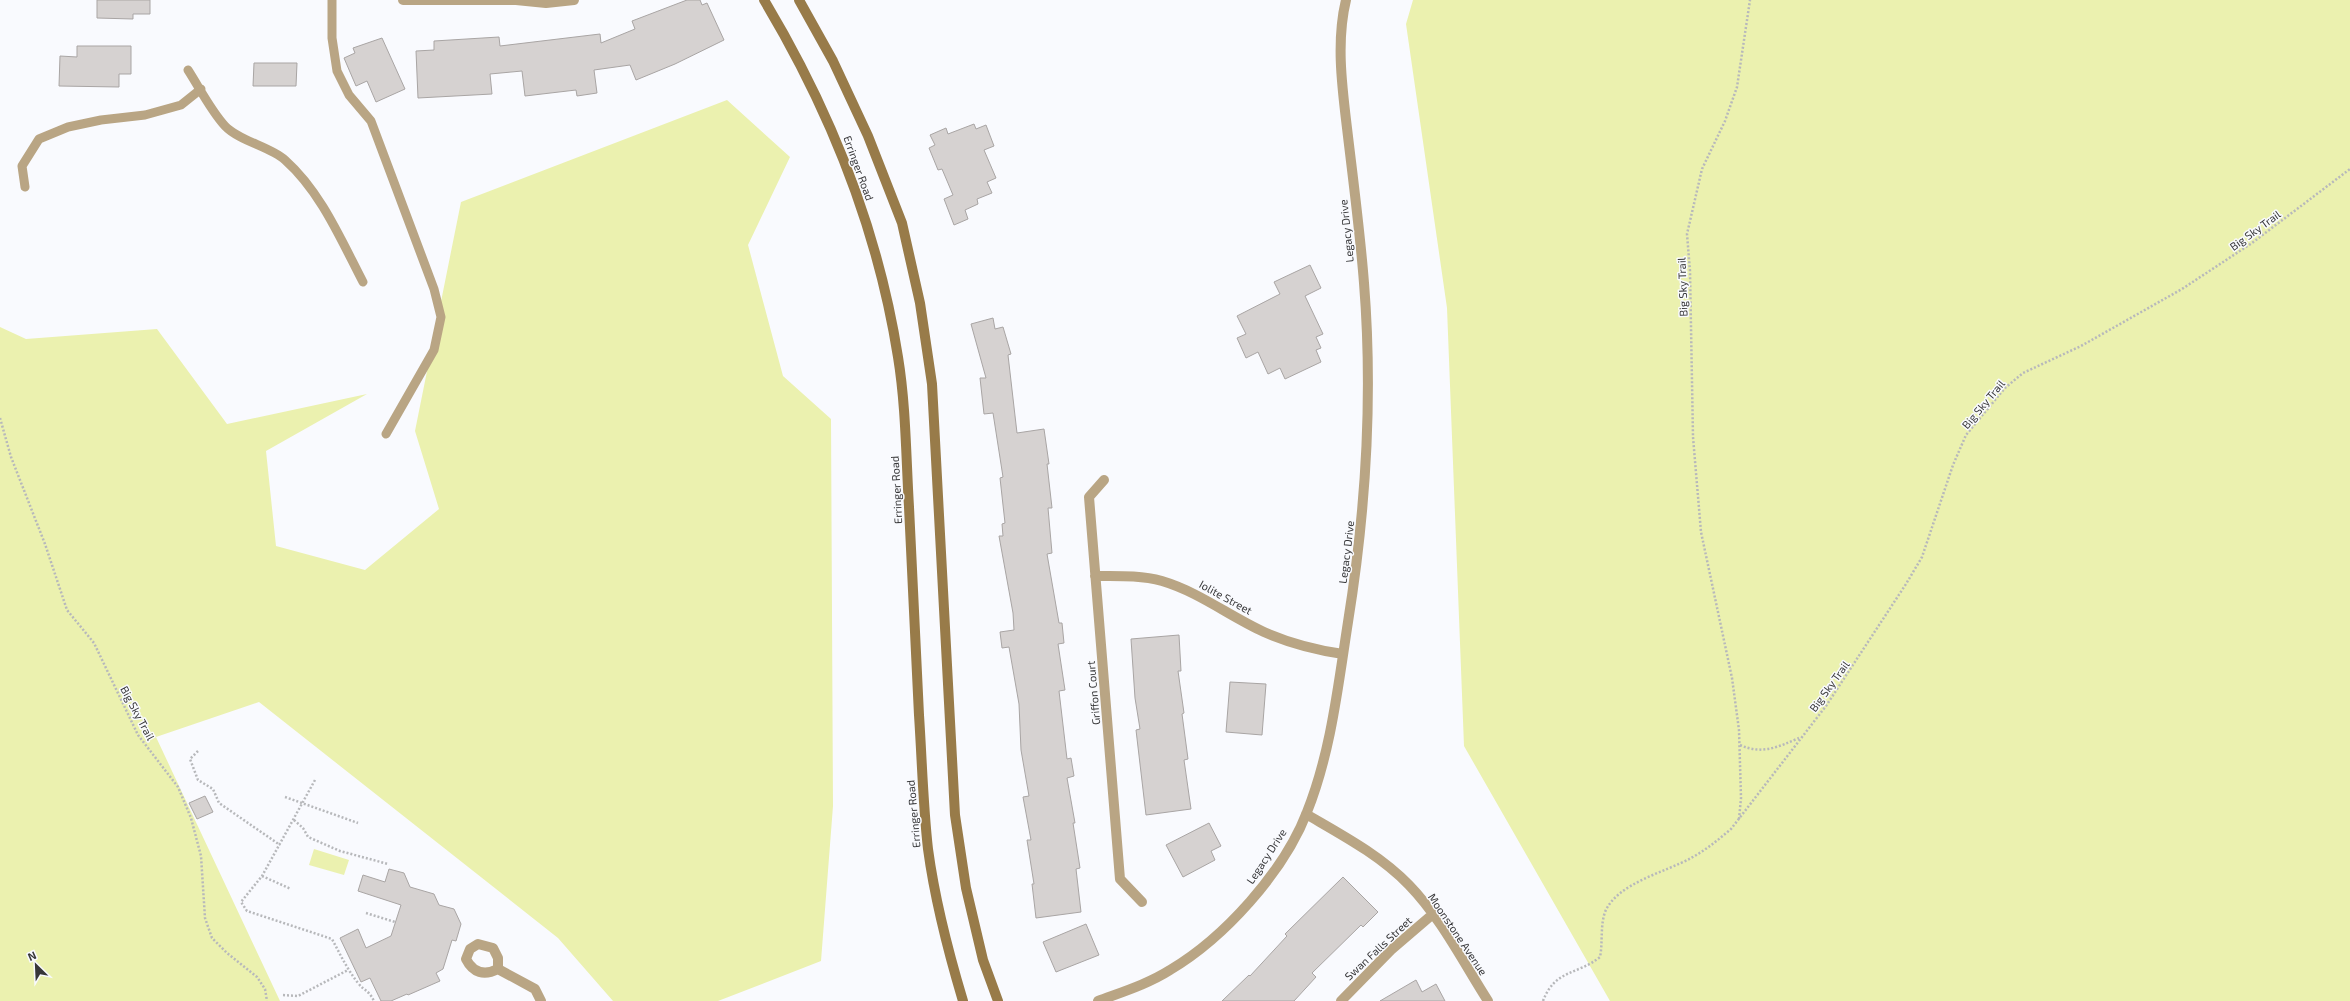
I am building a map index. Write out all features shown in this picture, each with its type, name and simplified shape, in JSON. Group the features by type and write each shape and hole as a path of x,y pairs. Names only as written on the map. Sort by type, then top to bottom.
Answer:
{"main road":[{"name":"Erringer Road","path":"764,0 808,79 844,157 867,226 883,282 898,359 904,427 922,790 928,851 947,948 963,1001"},
{"name":"Erringer Road","path":"799,0 834,61 868,136 902,223 920,303 932,392 955,815 966,888 983,960 998,1001"}],"street":[{"path":"403,0 516,0 546,3 574,0"},
{"name":"Legacy Drive","path":"1098,1001 1167,972 1199,952 1221,932 1257,892 1284,855 1306,814 1330,731 1358,562 1366,469 1368,376 1364,283 1344,100 1341,54 1346,0"},
{"name":"Griffon Court","path":"1104,480 1089,497 1120,879 1142,902"},
{"name":"Iolite Street","path":"1095,576 1128,576 1161,581 1192,592 1264,632 1310,649 1343,654"},
{"name":"Moonstone Avenue","path":"1306,814 1381,861 1409,886 1433,914 1488,1001"},
{"name":"Swan Falls Street","path":"1341,1001 1391,950 1433,914"},
{"path":"498,969 535,989 541,1001"}],"lane":[{"path":"332,0 332,38 337,71 350,95 371,121 434,289 441,317 434,350 386,434"},
{"path":"188,70 225,126 260,148 284,159 306,183 327,214 363,282"},
{"path":"25,187 22,166 38,139 68,128 101,120 145,115 181,105 201,89"}],"path":[{"name":"Big Sky Trail","path":"1739,819 1741,798 1740,745 1732,678 1701,532 1693,437 1690,271 1687,234 1702,169 1725,121 1737,86 1750,0"},
{"name":"Big Sky Trail","path":"1543,1001 1560,976 1590,965 1600,957 1603,942 1601,926 1604,915 1606,910 1622,892 1637,882 1692,858 1716,842 1739,819 1771,778 1799,738 1826,706 1852,668 1922,557 1953,465 1966,435 2005,388 2023,372 2081,346 2182,289 2252,243 2350,169"},
{"name":"Big Sky Trail","path":"0,418 11,457 45,544 67,610 94,643 138,735 178,786 191,818 201,856 205,918 212,938 227,953 257,977 265,989 267,1001"},
{"path":"1740,745 1752,750 1764,750 1799,738"},
{"path":"198,751 190,759 198,780 213,789 219,802 280,846"},
{"path":"315,780 280,846 262,876 242,902 247,911 332,939 348,970 360,985 369,991 374,1001"},
{"path":"285,797 358,823"},
{"path":"294,820 303,828 308,837 340,851 388,864"},
{"path":"262,876 291,890"},
{"path":"366,913 395,922"},
{"path":"283,995 298,996 348,970"}],"green space":[{"path":"1413,0 2350,0 2350,1001 1610,1001 1464,746 1447,308 1406,24"},
{"path":"727,100 790,157 748,245 783,376 831,419 833,806 821,961 718,1001 613,1001 558,938 259,702 156,737 280,1001 0,1001 0,327 26,339 157,329 227,424 367,394 266,451 276,546 365,570 439,509 415,431 461,202"},
{"path":"314,849 349,860 344,875 309,865"}],"building":[{"path":"97,0 150,0 150,14 133,14 133,19 97,18"},
{"path":"687,0 700,0 702,5 707,3 724,40 675,64 636,80 630,65 594,70 597,93 577,96 576,90 525,96 522,71 490,74 492,94 418,98 416,51 434,50 434,41 499,37 500,46 600,34 601,43 635,29 632,21"},
{"path":"382,38 405,89 376,102 367,81 356,86 344,58 355,53 353,48"},
{"path":"77,46 131,46 131,74 119,74 119,87 59,86 60,56 77,57"},
{"path":"254,63 297,63 296,86 253,86"},
{"path":"974,124 976,129 986,125 994,146 984,150 996,178 987,182 992,193 977,199 978,204 965,210 968,219 954,225 944,199 953,195 942,169 938,170 929,148 935,145 930,135 946,128 948,134"},
{"path":"1310,265 1321,288 1305,296 1323,334 1316,337 1321,348 1316,350 1321,362 1285,379 1280,368 1268,374 1258,352 1246,358 1237,338 1246,334 1237,316 1280,294 1274,282"},
{"path":"993,318 995,329 1003,327 1011,354 1008,355 1017,433 1044,429 1049,464 1047,464 1052,508 1048,508 1052,553 1047,554 1059,623 1062,623 1064,643 1058,644 1065,690 1059,691 1067,759 1071,758 1074,776 1067,778 1075,823 1073,823 1080,868 1076,869 1081,912 1036,918 1032,884 1034,884 1027,840 1031,840 1023,797 1029,796 1021,750 1019,704 1009,647 1002,648 1000,632 1014,630 1013,613 999,536 1003,536 1002,524 1005,523 1000,478 1003,477 993,413 984,414 980,378 986,378 971,324"},
{"path":"1179,635 1181,671 1178,671 1184,713 1182,714 1188,759 1184,760 1191,809 1146,815 1136,730 1140,729 1135,698 1131,639"},
{"path":"1230,682 1266,684 1262,735 1226,732"},
{"path":"205,796 213,812 197,819 189,803"},
{"path":"1209,823 1221,846 1211,851 1215,860 1183,877 1166,845"},
{"path":"389,869 404,873 410,887 434,894 439,905 454,909 461,924 456,941 452,940 443,969 436,973 440,981 391,1001 381,1001 370,978 361,982 340,938 358,929 366,948 391,936 401,905 358,891 363,875 385,882"},
{"path":"1343,877 1378,912 1363,927 1361,925 1312,973 1316,977 1294,1001 1222,1001 1249,975 1250,976 1287,936 1285,934"},
{"path":"1086,924 1099,955 1056,972 1043,942"},
{"path":"1416,980 1422,992 1436,984 1445,1001 1380,1001"}]}
